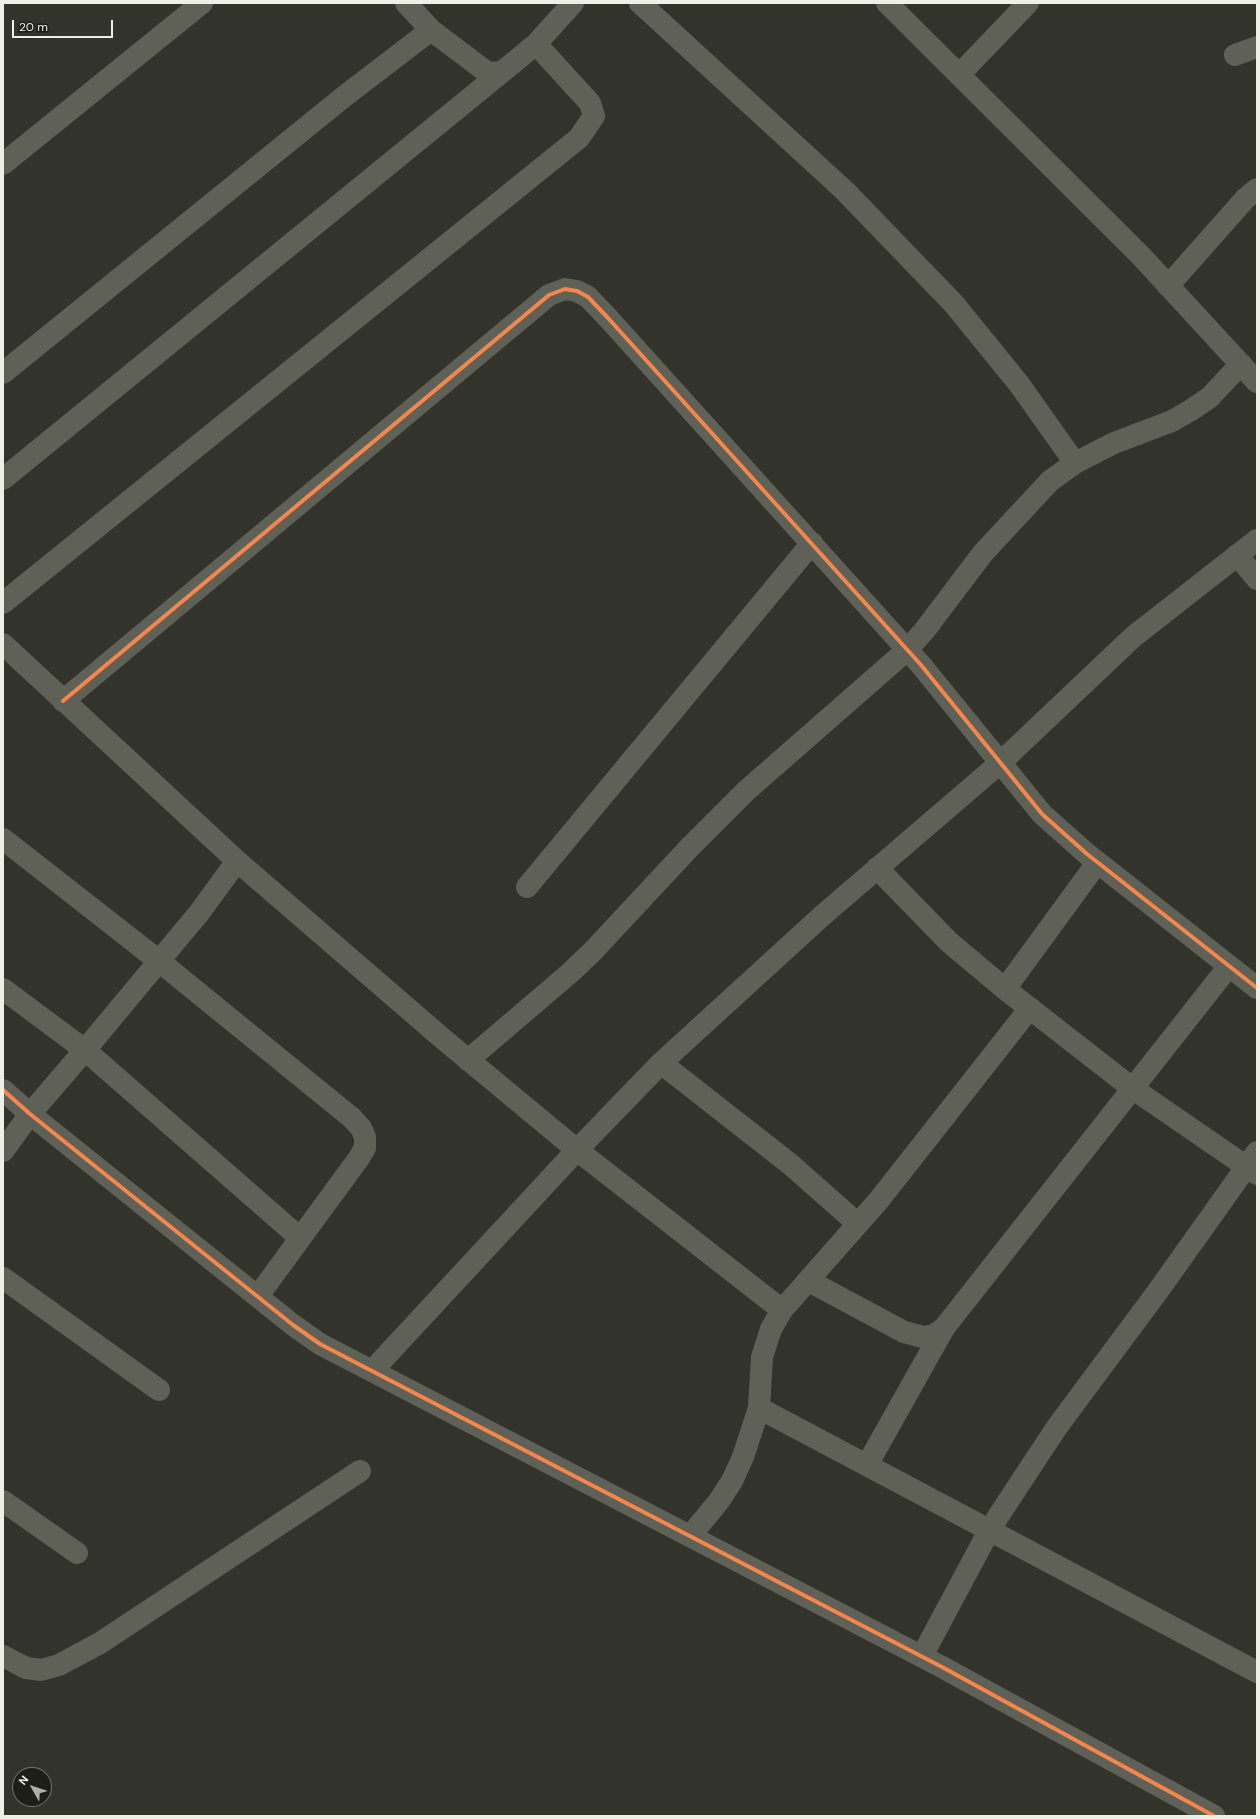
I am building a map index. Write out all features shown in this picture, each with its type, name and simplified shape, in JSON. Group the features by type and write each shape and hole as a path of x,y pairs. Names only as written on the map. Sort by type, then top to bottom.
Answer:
{"street":[{"path":"3,164 202,3"},
{"path":"406,3 431,30 488,72 502,72"},
{"path":"3,479 536,44 573,3"},
{"path":"640,3 845,191 954,304 1019,384 1075,463"},
{"path":"887,3 1168,286 1257,382"},
{"path":"959,75 1028,3"},
{"path":"3,373 346,95 431,30"},
{"path":"3,603 579,138 594,116 590,103 536,44"},
{"path":"1235,54 1257,47"},
{"path":"1168,286 1245,199 1257,189"},
{"path":"63,701 549,295 565,290 577,291 588,297 812,543 907,650 1042,814 1097,863 1257,988"},
{"path":"468,1060 570,973 593,951 689,848 746,791 907,650 924,631 992,542 1050,481 1075,463 1114,443 1172,421 1192,410 1209,398 1241,364"},
{"path":"372,1371 577,1150 661,1063 823,915 1000,763 1133,636 1257,540"},
{"path":"527,887 812,543"},
{"path":"1238,555 1257,579"},
{"path":"3,644 237,861 468,1060 577,1150 782,1310"},
{"path":"3,839 159,961 352,1118 361,1128 365,1137 365,1148 258,1296"},
{"path":"3,1151 30,1114 199,914 237,861"},
{"path":"1005,989 1097,863"},
{"path":"877,868 948,942 1005,989 1132,1088 1253,1164 1057,1427 990,1529 922,1656"},
{"path":"866,1465 944,1328 1229,966"},
{"path":"3,989 85,1050 300,1238"},
{"path":"691,1535 719,1501 732,1481 743,1456 759,1408 762,1357 771,1329 782,1310 858,1224 952,1109 1030,1008"},
{"path":"661,1063 790,1164 858,1224"},
{"path":"3,1090 30,1114 320,1344 922,1656 1214,1816"},
{"path":"3,1278 159,1390"},
{"path":"808,1281 904,1332 923,1337 934,1336 944,1328"},
{"path":"759,1408 990,1529 1257,1672"},
{"path":"4,1658 26,1668 42,1670 59,1665 100,1643 360,1471"},
{"path":"3,1501 77,1553"}],"cycle path":[{"path":"63,701 549,295 565,289 577,291 588,297 608,318 921,665 1042,814 1087,854 1257,988"},
{"path":"3,1090 30,1114 293,1325 320,1344 942,1667 1214,1816"}]}
